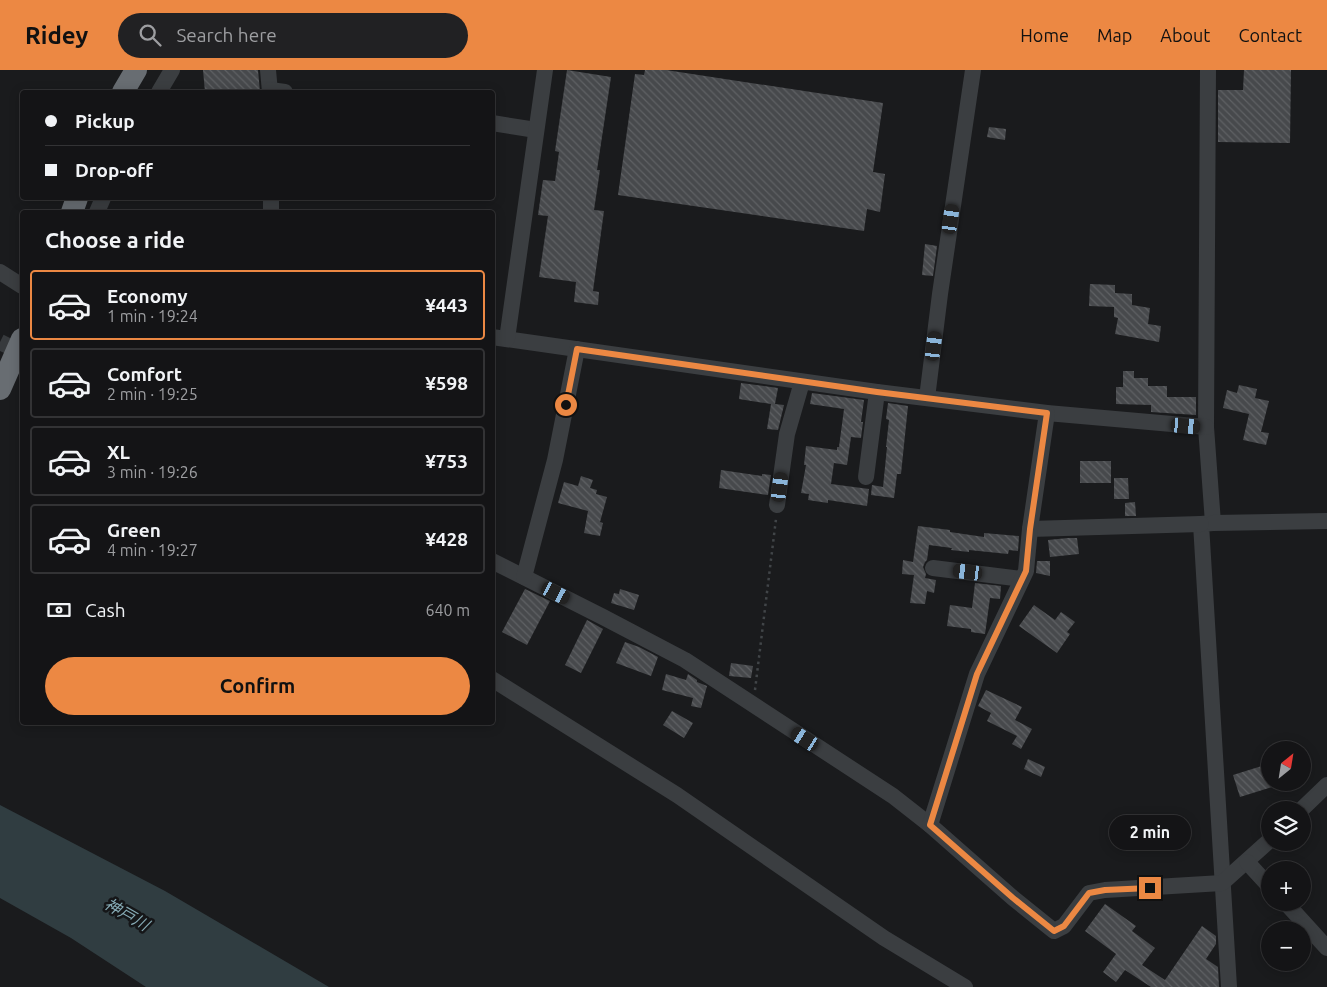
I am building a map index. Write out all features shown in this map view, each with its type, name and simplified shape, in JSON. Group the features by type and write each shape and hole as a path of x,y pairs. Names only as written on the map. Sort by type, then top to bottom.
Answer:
{"highway":[{"path":"117,90 124,70"},
{"path":"124,90 136,70"},
{"path":"0,389 20,343"}],"street":[{"path":"268,70 274,90"},
{"path":"546,70 500,338 877,392 1047,413 1206,428"},
{"path":"927,398 940,294 973,70"},
{"path":"1208,70 1207,523 1222,883 1229,987"},
{"path":"160,90 169,71"},
{"path":"495,124 536,130"},
{"path":"0,272 20,285"},
{"path":"524,577 556,460 577,349"},
{"path":"777,505 787,434 802,382"},
{"path":"866,477 877,392"},
{"path":"930,825 977,674 1026,571 1030,529 1047,413"},
{"path":"1030,529 1327,521"},
{"path":"495,562 685,660 893,796 930,825 1013,898 1054,931 1064,926 1089,893 1105,890 1222,883 1261,849"},
{"path":"932,568 1022,579"},
{"path":"495,681 677,795 884,938 965,987"},
{"path":"1310,801 1327,785"},
{"path":"1247,862 1261,877"},
{"path":"1292,911 1327,948"}],"path":[{"path":"753,705 777,505"}],"water":[{"name":"神戸川","path":"0,805 165,891 329,987 146,987 71,938 0,898"}],"building":[{"path":"203,70 258,70 260,90 205,90"},
{"path":"567,70 611,77 597,170 600,170 594,210 604,211 593,291 599,292 598,305 574,302 576,282 539,277 548,216 538,215 543,180 555,181 559,152 555,151"},
{"path":"645,70 666,70 883,103 873,172 885,174 880,212 867,209 864,231 618,195 635,74 644,75"},
{"path":"1244,70 1291,70 1290,143 1218,142 1218,90 1243,90"},
{"path":"989,127 1006,129 1005,140 987,137"},
{"path":"925,244 937,246 933,276 922,275"},
{"path":"1090,284 1115,285 1115,293 1132,294 1132,305 1150,308 1148,324 1161,326 1159,342 1115,334 1118,318 1114,317 1114,307 1089,306"},
{"path":"1123,371 1134,371 1134,378 1148,378 1148,386 1167,386 1167,397 1196,397 1196,415 1151,412 1151,405 1116,404 1116,387 1123,387"},
{"path":"741,383 778,388 775,404 784,405 778,430 767,429 771,404 739,399"},
{"path":"1239,385 1257,389 1255,398 1269,401 1261,432 1269,433 1266,445 1243,440 1249,414 1223,408 1227,390 1237,393"},
{"path":"812,393 864,400 861,438 851,437 847,465 834,463 831,484 869,489 867,506 828,500 828,503 808,500 809,494 801,493 806,465 804,465 806,446 837,450 844,409 810,404"},
{"path":"888,403 908,406 901,474 897,474 894,498 871,495 872,485 883,487 889,420 886,419"},
{"path":"1080,461 1111,461 1111,483 1080,483"},
{"path":"721,470 762,476 762,474 771,475 768,495 719,488"},
{"path":"581,476 593,480 590,488 597,490 596,494 607,497 600,522 603,523 600,536 584,533 588,511 558,503 564,482 578,486"},
{"path":"1114,478 1128,478 1129,499 1114,499"},
{"path":"1135,502 1136,516 1125,516 1125,503"},
{"path":"918,526 984,537 984,533 1019,536 1018,551 1009,550 1008,554 969,550 969,552 929,545 927,560 923,567 926,574 925,578 936,580 934,593 927,591 925,604 910,603 914,575 902,574 903,560 913,562"},
{"path":"1077,538 1079,554 1050,557 1048,540"},
{"path":"1037,561 1050,561 1050,576 1036,573"},
{"path":"975,583 1001,586 1000,599 990,598 985,634 971,632 971,629 947,626 950,605 972,608"},
{"path":"525,589 550,601 527,645 502,632"},
{"path":"620,589 639,595 634,610 611,603 614,593 619,594"},
{"path":"1034,605 1055,620 1061,612 1075,622 1067,632 1070,634 1057,653 1019,626"},
{"path":"587,620 603,629 581,673 565,665"},
{"path":"625,642 658,657 651,676 616,663"},
{"path":"731,663 753,666 751,678 729,676"},
{"path":"666,674 686,680 688,674 697,682 707,686 701,708 691,706 693,698 662,690"},
{"path":"986,690 1022,707 1015,720 1032,729 1021,749 1012,744 1017,736 987,721 991,713 978,706"},
{"path":"672,711 693,723 684,738 663,725"},
{"path":"1028,759 1045,767 1041,777 1024,769"},
{"path":"1261,766 1261,790 1240,797 1233,775"},
{"path":"1105,904 1136,926 1132,931 1155,948 1142,965 1165,980 1202,926 1216,936 1216,944 1206,959 1218,967 1219,987 1151,987 1125,970 1116,982 1103,972 1116,954 1085,931"}],"tunnel":[{"path":"0,342 20,352"}],"route":[{"path":"566,405 577,349 802,382 1047,413 1030,529 1026,571 977,674 930,825 1013,898 1054,931 1064,926 1089,893 1105,890 1150,888"}]}
